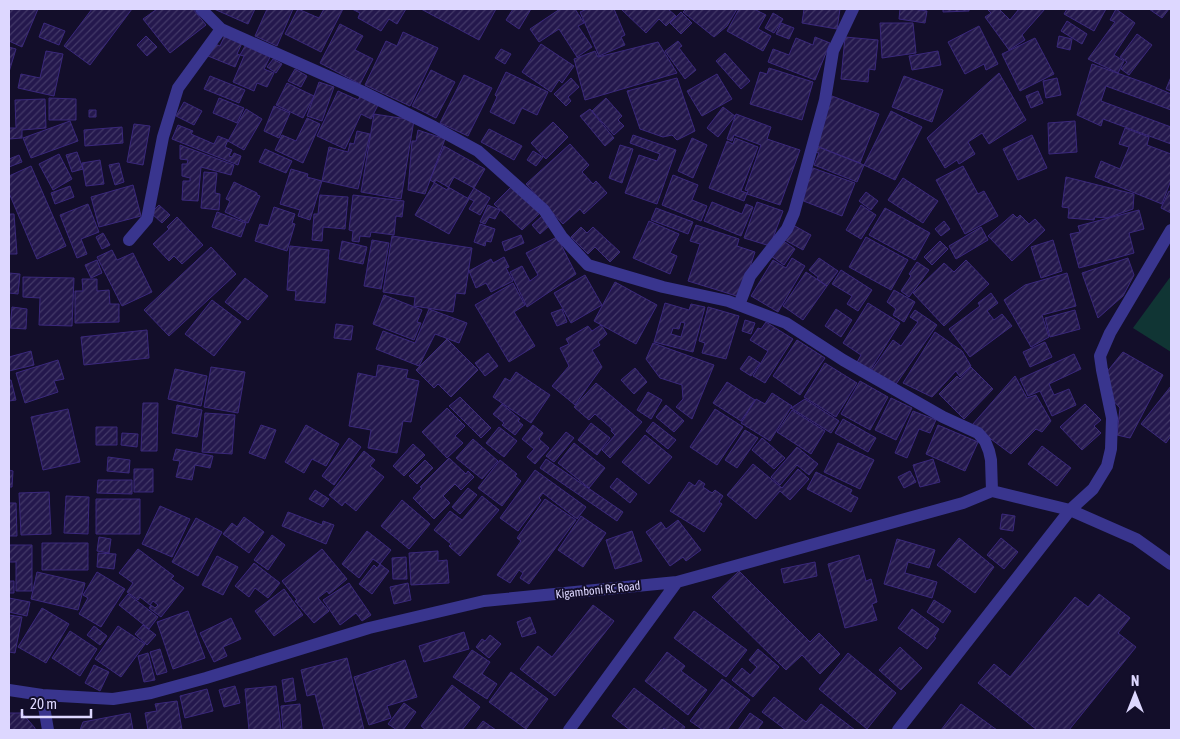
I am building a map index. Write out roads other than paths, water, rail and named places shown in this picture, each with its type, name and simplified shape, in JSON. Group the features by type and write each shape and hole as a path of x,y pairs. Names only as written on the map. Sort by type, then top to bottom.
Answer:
{"street":[{"path":"201,9 221,29 361,91 434,126 478,151 544,210 562,237 588,265 663,287 728,301 786,323 843,360 943,417 978,433 985,441 992,460 992,491 1070,510 1136,538 1171,564"},
{"path":"739,305 750,276 787,229 794,213 825,100 833,51 853,9"},
{"path":"129,240 148,220 163,137 178,88 221,29"},
{"path":"898,730 1070,510 1093,489 1107,466 1111,449 1112,418 1100,356 1110,332 1171,230"},
{"name":"Kigamboni RC Road","path":"9,690 42,695 113,699 151,693 369,628 484,601 677,582 963,503 992,491"},
{"path":"570,730 677,582"},
{"path":"42,695 48,730"}]}
